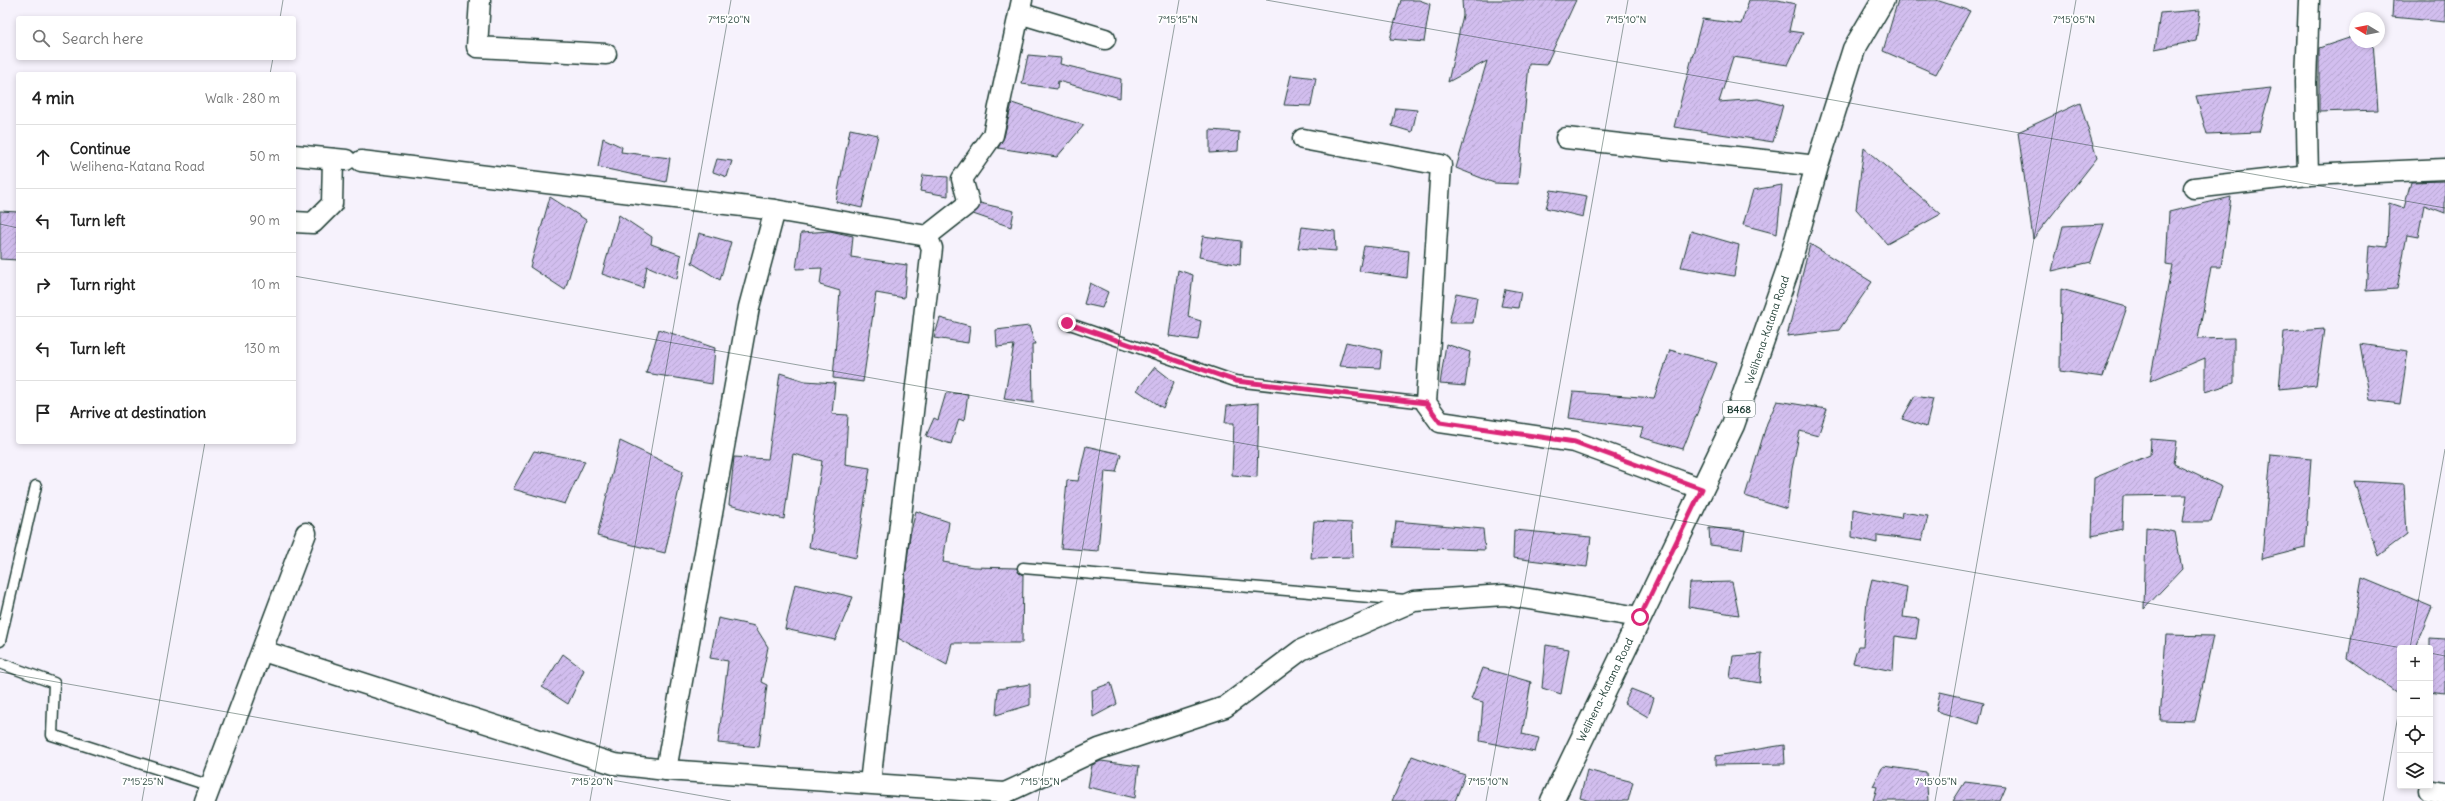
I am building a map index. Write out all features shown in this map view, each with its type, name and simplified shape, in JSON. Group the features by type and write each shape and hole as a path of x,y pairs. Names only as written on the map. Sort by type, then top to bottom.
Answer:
{"main road":[{"name":"Welihena-Katana Road","path":"1552,801 1733,425 1788,269 1817,166 1854,49 1883,0"}],"street":[{"path":"480,0 476,47 606,54"},
{"path":"2308,175 2306,82 2309,0"},
{"path":"296,155 775,210 927,236 969,203 962,179 993,135 1021,6 1105,39"},
{"path":"1566,138 1817,166"},
{"path":"1303,139 1441,165 1426,403 1440,422 1575,442 1702,489"},
{"path":"296,222 313,223 332,204 332,159"},
{"path":"2194,188 2308,175 2445,169"},
{"path":"666,770 749,307 775,210"},
{"path":"870,783 932,248 927,236"},
{"path":"208,794 263,651 306,533"},
{"path":"263,651 614,764 666,770 1005,793 1099,749 1225,707 1301,650 1414,601 1504,595 1640,617"}],"lane":[{"path":"1067,323 1236,381 1426,403"},
{"path":"0,641 36,486"},
{"path":"1023,568 1414,601"},
{"path":"0,663 54,683 52,736 208,794"}],"building":[{"path":"1401,0 1419,0 1430,4 1424,42 1390,39"},
{"path":"1462,0 1576,0 1546,65 1529,64 1518,184 1494,183 1456,168 1487,61 1448,82 1463,15"},
{"path":"1749,0 1778,0 1795,4 1789,31 1803,33 1788,65 1733,57 1719,102 1758,99 1783,105 1773,142 1674,127 1702,19 1741,24"},
{"path":"1898,0 1936,0 1970,11 1936,74 1883,51"},
{"path":"2393,0 2445,0 2445,22 2392,17"},
{"path":"2200,10 2196,41 2155,49 2160,13"},
{"path":"2349,38 2349,48 2373,48 2378,110 2319,112 2319,48"},
{"path":"1028,55 1061,58 1060,64 1121,79 1120,98 1058,81 1057,89 1022,84"},
{"path":"1291,75 1316,78 1311,106 1284,105"},
{"path":"2271,88 2259,132 2207,134 2196,96"},
{"path":"1012,103 1084,125 1057,157 998,148 1004,137"},
{"path":"2080,103 2097,158 2033,239 2018,132"},
{"path":"1396,108 1417,110 1412,132 1392,126"},
{"path":"850,129 878,135 862,208 836,202"},
{"path":"1210,130 1239,132 1238,151 1210,153"},
{"path":"603,138 622,147 621,152 670,158 666,182 598,167"},
{"path":"1864,148 1941,214 1887,244 1856,209"},
{"path":"717,159 732,161 727,177 713,172"},
{"path":"923,175 948,177 948,196 920,191"},
{"path":"2445,181 2445,213 2424,205 2418,237 2407,235 2397,289 2366,291 2369,245 2387,247 2389,203 2404,208 2411,182"},
{"path":"1782,185 1777,234 1743,225 1753,190"},
{"path":"1551,190 1587,196 1583,217 1546,208"},
{"path":"550,197 586,220 565,290 530,267"},
{"path":"2231,197 2221,267 2211,267 2198,339 2234,338 2234,383 2205,392 2205,358 2150,381 2172,265 2166,264 2169,212"},
{"path":"980,203 1014,211 1011,227 973,214"},
{"path":"0,211 16,212 16,260 0,259"},
{"path":"619,215 652,237 651,244 681,255 677,279 647,266 643,288 602,274"},
{"path":"2104,224 2091,262 2052,271 2063,226"},
{"path":"1302,227 1335,231 1336,251 1298,248"},
{"path":"830,231 853,236 851,257 907,265 904,298 876,293 863,382 833,378 840,291 820,285 822,268 796,269 801,233"},
{"path":"1691,231 1739,245 1734,276 1681,267"},
{"path":"699,233 731,242 720,280 692,263"},
{"path":"1203,236 1241,241 1240,265 1199,257"},
{"path":"1810,244 1872,282 1839,330 1787,336"},
{"path":"1364,246 1409,251 1407,278 1359,271"},
{"path":"1178,270 1193,275 1188,317 1201,321 1198,340 1169,336"},
{"path":"1090,283 1108,292 1102,308 1084,304"},
{"path":"1505,289 1521,292 1518,308 1501,306"},
{"path":"2061,289 2127,307 2103,377 2060,371"},
{"path":"1456,293 1477,297 1473,323 1449,323"},
{"path":"940,318 970,326 968,343 934,338"},
{"path":"1029,326 1035,344 1032,344 1033,403 1004,399 1014,345 997,347 996,330"},
{"path":"659,329 715,348 712,384 646,373"},
{"path":"2324,329 2316,385 2279,389 2284,332"},
{"path":"1346,342 1382,350 1380,368 1339,366"},
{"path":"1446,344 1470,352 1465,386 1440,384"},
{"path":"2360,344 2408,351 2400,404 2370,400"},
{"path":"1670,350 1717,363 1683,449 1640,437 1643,428 1569,418 1573,392 1654,398"},
{"path":"1155,367 1174,382 1163,408 1137,390"},
{"path":"780,373 805,381 835,383 832,414 848,415 845,464 870,468 856,558 809,547 822,461 793,454 784,519 729,505 734,457 768,459"},
{"path":"946,393 968,394 964,421 959,419 951,444 926,436 934,418 938,420"},
{"path":"1915,396 1933,399 1926,427 1902,419"},
{"path":"1777,401 1827,409 1818,436 1800,431 1792,469 1787,509 1745,496 1767,423"},
{"path":"1259,403 1257,477 1232,475 1234,423 1225,423 1227,406"},
{"path":"2151,439 2177,441 2174,464 2222,487 2211,522 2183,522 2187,495 2123,496 2122,529 2092,536 2094,478 2150,455"},
{"path":"620,441 683,471 665,553 597,536"},
{"path":"1086,446 1121,454 1116,472 1105,471 1098,551 1061,548 1067,480 1078,481"},
{"path":"534,451 585,461 565,504 513,489"},
{"path":"2271,454 2311,458 2305,548 2262,559"},
{"path":"2354,481 2404,484 2407,534 2378,556"},
{"path":"1853,509 1901,518 1902,512 1928,516 1922,541 1877,535 1877,543 1852,537"},
{"path":"916,511 949,522 943,562 973,567 1017,568 1019,573 1023,575 1022,643 952,643 947,665 898,638 910,535"},
{"path":"1314,521 1352,523 1353,557 1311,558"},
{"path":"1396,521 1483,529 1485,550 1393,547"},
{"path":"2146,527 2175,532 2182,569 2144,609"},
{"path":"1709,528 1745,530 1742,549 1710,545"},
{"path":"1514,530 1591,537 1587,567 1513,558"},
{"path":"2362,578 2432,607 2416,645 2397,645 2397,693 2348,658"},
{"path":"1872,579 1907,587 1903,617 1919,619 1916,639 1895,636 1893,671 1853,663 1858,646 1863,646 1867,600"},
{"path":"1732,582 1739,615 1688,607 1690,583"},
{"path":"795,584 853,597 835,640 785,629"},
{"path":"718,618 755,626 768,647 761,682 767,685 759,747 718,743 728,661 710,658"},
{"path":"2166,635 2213,636 2195,721 2160,720"},
{"path":"2430,638 2445,639 2445,693 2433,691 2433,645 2430,645"},
{"path":"1546,645 1569,649 1561,694 1542,688"},
{"path":"563,654 584,670 568,704 542,687"},
{"path":"1762,654 1760,683 1730,678 1733,656"},
{"path":"1483,668 1531,682 1522,734 1539,738 1535,752 1480,741 1483,702 1471,699"},
{"path":"1111,683 1117,704 1093,717 1092,690"},
{"path":"1030,684 1030,705 996,715 998,689"},
{"path":"1631,689 1654,698 1648,717 1624,703"},
{"path":"1940,692 1984,702 1979,724 1936,711"},
{"path":"1784,745 1785,764 1716,765 1716,756"},
{"path":"1412,756 1465,775 1455,801 1392,801"},
{"path":"1101,761 1139,766 1135,798 1088,787 1092,765"},
{"path":"1883,766 1926,772 1928,801 1873,801 1877,787 1873,786"},
{"path":"1587,770 1633,782 1628,801 1590,801 1580,798"},
{"path":"1965,782 2006,787 2000,801 1953,801"}],"route":[{"path":"1067,323 1236,381 1426,403 1440,422 1575,442 1702,489 1640,617"}]}
